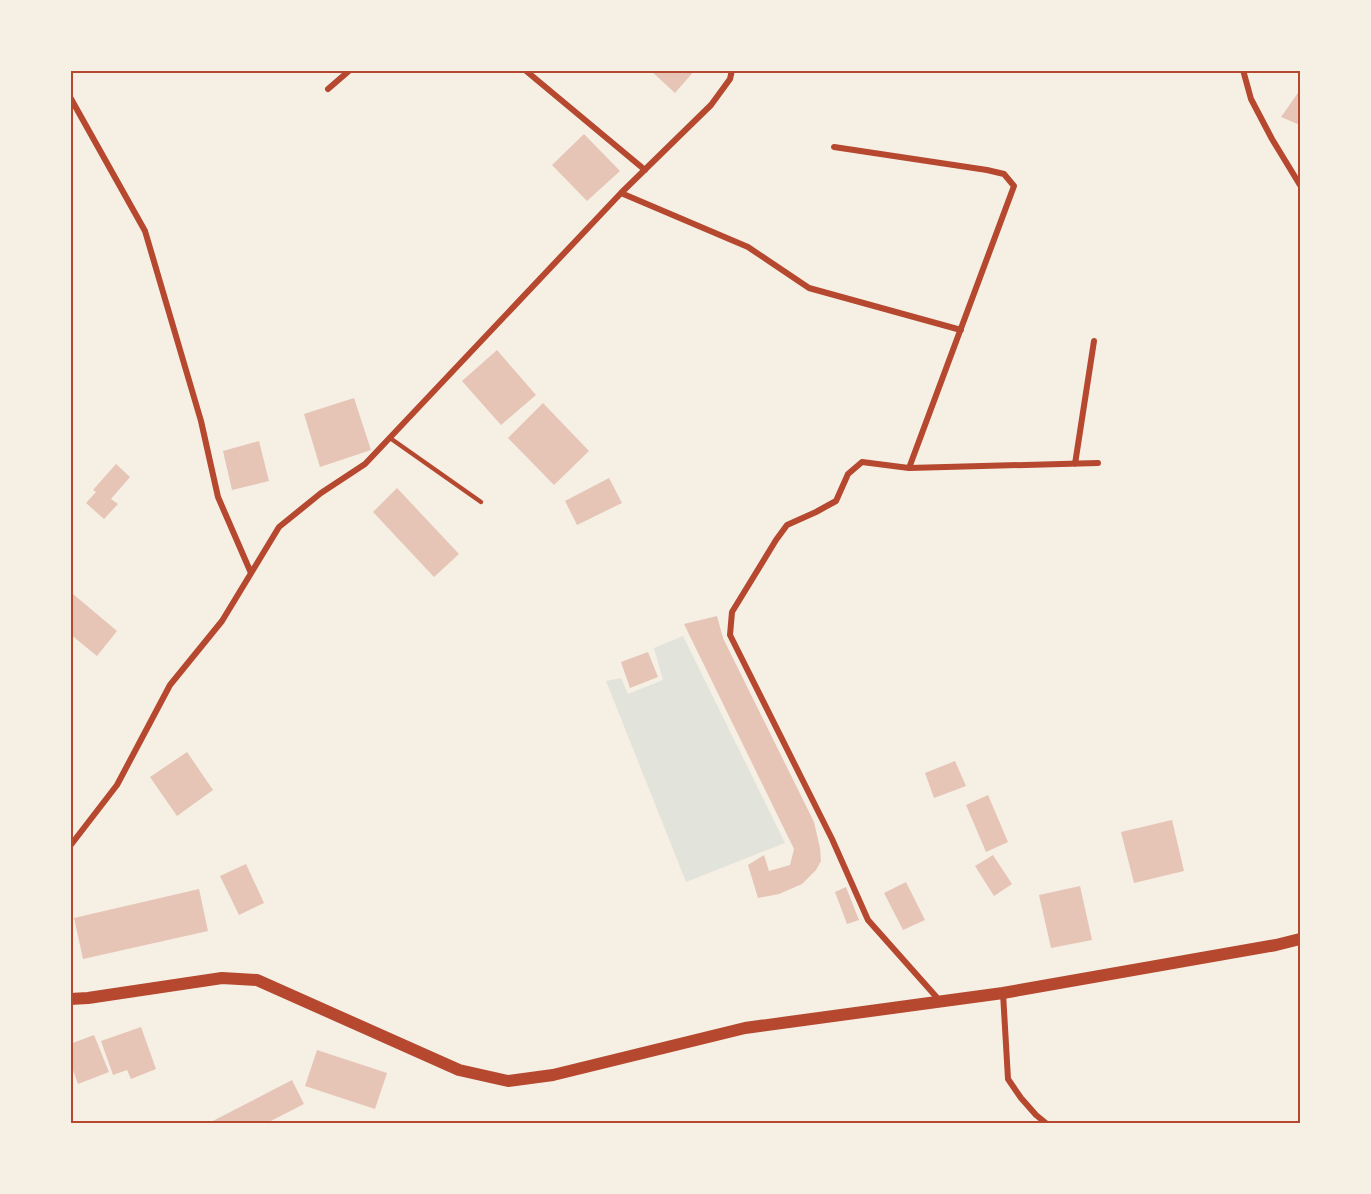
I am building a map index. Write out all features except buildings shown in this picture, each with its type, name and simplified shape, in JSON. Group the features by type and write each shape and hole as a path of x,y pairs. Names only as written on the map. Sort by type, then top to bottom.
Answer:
{"main road":[{"path":"70,999 222,978 257,980 459,1070 508,1081 553,1075 745,1028 1003,993 1300,939"}],"street":[{"path":"328,89 350,70"},
{"path":"525,70 645,170"},
{"path":"70,846 117,785 170,685 222,621 279,527 321,493 365,464 621,193 711,105 730,79 732,70"},
{"path":"1243,70 1251,99 1300,185"},
{"path":"70,97 145,231 201,422 218,497 251,573"},
{"path":"834,147 987,170 1004,174 1014,186 909,468"},
{"path":"621,193 748,248 809,288 961,330"},
{"path":"1075,464 1094,341"},
{"path":"940,1001 868,920 832,838 730,635 732,612 787,525 816,513 836,501 848,474 862,462 909,468 1098,463"},
{"path":"1003,993 1008,1079 1021,1098 1047,1124"}],"lane":[{"path":"390,438 481,502"}],"shaded area":[{"path":"683,636 785,843 686,882 606,681 621,678 628,694 663,680 654,648"}]}
